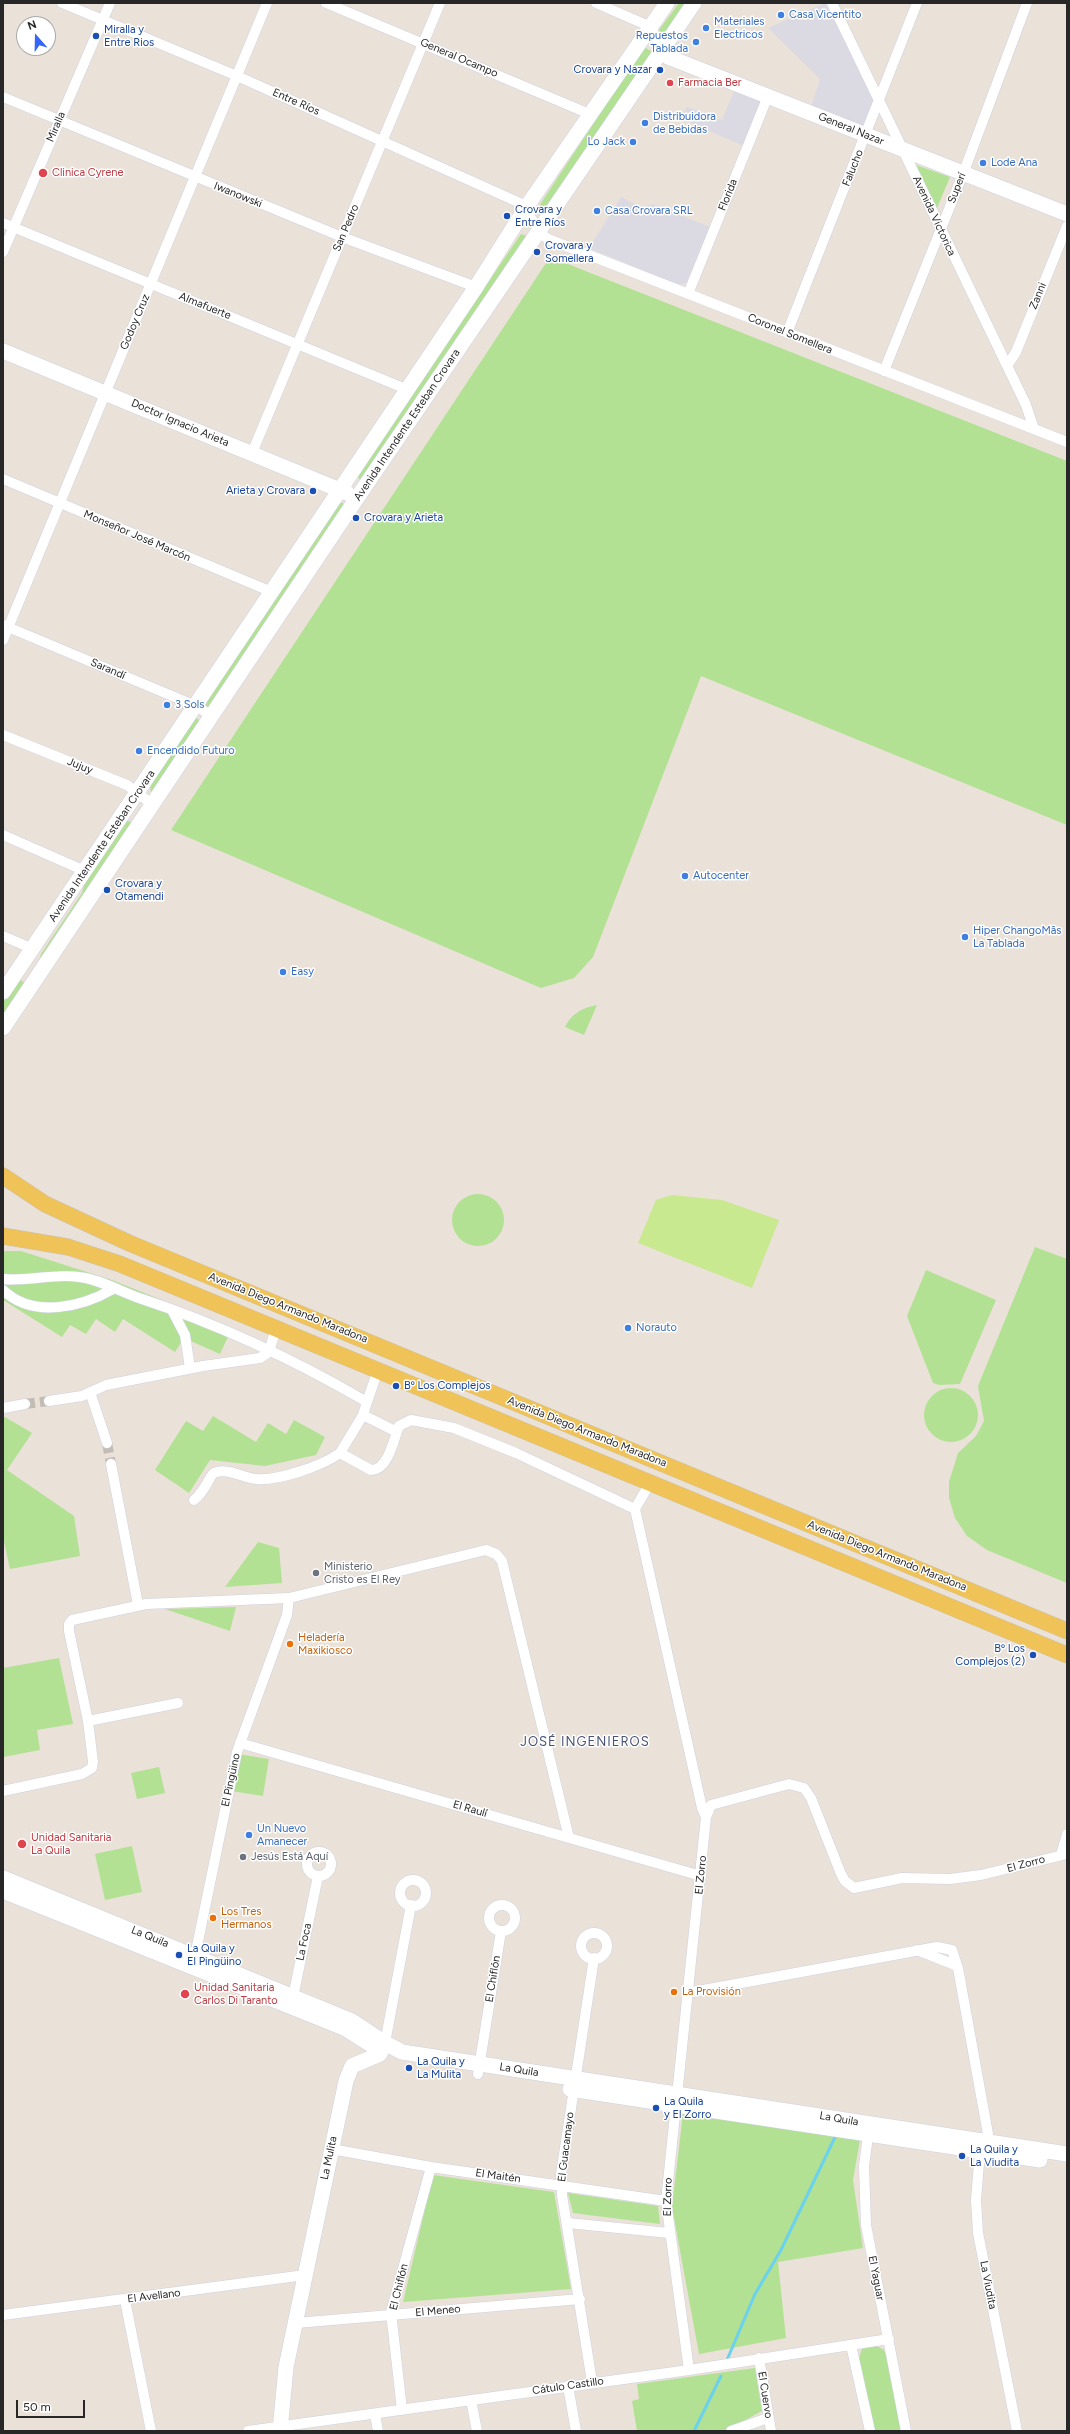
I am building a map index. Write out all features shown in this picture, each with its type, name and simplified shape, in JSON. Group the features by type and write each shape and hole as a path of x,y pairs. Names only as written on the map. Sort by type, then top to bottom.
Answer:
{"main road":[{"name":"Avenida Intendente Esteban Crovara","path":"3,992 196,706 406,389 476,287 525,209 592,115 667,3"},
{"name":"Avenida Intendente Esteban Crovara","path":"3,1028 357,498 694,3"},
{"name":"General Nazar","path":"662,51 668,57 1067,214"},
{"name":"Doctor Ignacio Arieta","path":"3,351 339,489 357,498"},
{"path":"3,1166 22,1189"},
{"name":"Avenida Diego Armando Maradona","path":"3,1176 22,1189 67,1215 129,1243 1067,1630"},
{"name":"Avenida Diego Armando Maradona","path":"3,1236 49,1243 92,1254 276,1328 1067,1655"},
{"name":"La Quila","path":"3,1878 194,1962 292,2002 360,2025 383,2048 479,2069 574,2084 984,2146 1067,2154"},
{"name":"La Quila","path":"3,1891 194,1962"},
{"name":"La Mulita","path":"280,2429 286,2367 349,2071 358,2063 377,2056 383,2048"},
{"name":"La Quila","path":"984,2146 1067,2164"}],"street":[{"name":"Entre Ríos","path":"62,3 102,21 237,76 384,141 520,203 525,209"},
{"name":"Miralla","path":"3,252 110,3"},
{"name":"Godoy Cruz","path":"3,640 6,626 151,284 267,3"},
{"name":"General Ocampo","path":"326,3 592,115"},
{"name":"San Pedro","path":"252,453 342,237 384,141 440,3"},
{"path":"596,3 651,27 662,51"},
{"name":"Avenida Victorica","path":"832,3 880,98 940,230 1026,405 1034,429"},
{"name":"Falucho","path":"787,333 917,3"},
{"name":"Superí","path":"884,372 963,174 1027,3"},
{"name":"Iwanowski","path":"3,96 194,177 342,237 476,287"},
{"name":"Florida","path":"688,294 768,96"},
{"name":"Coronel Somellera","path":"525,209 539,230 548,238 884,372 1067,442"},
{"name":"Almafuerte","path":"3,223 406,389"},
{"name":"Zanni","path":"1007,366 1016,352 1067,226"},
{"name":"Monseñor José Marcón","path":"3,479 272,592"},
{"name":"Sarandí","path":"6,626 196,706 212,716"},
{"name":"Jujuy","path":"3,735 127,785 153,805"},
{"path":"3,835 85,871"},
{"path":"3,936 33,949"},
{"path":"3,1279 52,1275 78,1276 227,1330 269,1352 310,1369 367,1402"},
{"path":"3,1290 13,1298 33,1304 60,1307 81,1304 113,1289"},
{"path":"172,1310 185,1335 190,1368"},
{"path":"49,1401 82,1396 106,1385 190,1368 260,1358 269,1352 276,1328"},
{"path":"194,1500 203,1494 211,1475 215,1473 237,1474 262,1479 313,1468 327,1462 340,1453 363,1415 378,1370"},
{"path":"90,1392 107,1443"},
{"path":"3,1408 25,1404"},
{"path":"363,1415 396,1432"},
{"path":"340,1453 371,1470 376,1470 381,1466 399,1426 411,1420 454,1428 516,1453 635,1509"},
{"path":"111,1464 138,1605"},
{"path":"650,1483 635,1509 702,1808 706,1817"},
{"path":"3,1791 88,1771 93,1762 88,1721 69,1624 78,1618 138,1605 289,1598 486,1550 500,1557 569,1838"},
{"name":"El Pingüino","path":"194,1962 240,1743 287,1615 289,1598"},
{"path":"88,1721 178,1703"},
{"name":"El Raulí","path":"240,1743 701,1876"},
{"name":"El Zorro","path":"689,2370 669,2233 666,2201 706,1817 711,1805 717,1802 781,1785 798,1785 807,1791 811,1798 841,1874 854,1888 902,1878 950,1879 981,1875 1064,1854"},
{"path":"1064,1854 1067,1834"},
{"name":"La Foca","path":"292,2002 318,1876"},
{"path":"383,2048 411,1905"},
{"name":"El Chiflón","path":"479,2069 501,1931"},
{"name":"La Viudita","path":"687,1993 917,1950 955,1965 958,1968 987,2128 976,2200 978,2233 1017,2431"},
{"name":"El Guacamayo","path":"592,2382 561,2186 574,2084 594,1958"},
{"name":"El Yaguar","path":"869,2129 864,2166 864,2213 906,2431"},
{"name":"El Maitén","path":"331,2150 431,2167 666,2201"},
{"name":"El Chiflón","path":"402,2410 392,2306 431,2167"},
{"path":"568,2223 669,2233"},
{"name":"El Avellano","path":"3,2316 305,2275"},
{"name":"El Meneo","path":"296,2323 580,2299"},
{"path":"125,2300 151,2431"},
{"name":"Cátulo Castillo","path":"248,2431 280,2429 592,2382 689,2370 889,2339"},
{"path":"851,2345 870,2431"},
{"name":"El Cuervo","path":"759,2358 771,2431"},
{"path":"568,2386 576,2431"},
{"path":"471,2400 477,2431"},
{"path":"375,2414 378,2431"},
{"path":"731,2431 768,2418"}],"shaded area":[{"path":"825,3 875,100 866,125 862,127 811,107 820,79 768,28"},
{"path":"735,89 762,102 744,146 693,124 681,117 687,107 722,120"},
{"path":"621,197 642,208 653,204 710,227 686,283 678,285 589,248"}],"green space":[{"path":"679,3 688,3 662,39 658,35 659,30"},
{"path":"646,48 652,52 547,212 541,212 539,208 541,203 642,50"},
{"path":"916,165 950,177 937,208"},
{"path":"521,234 527,236 360,480 358,477 359,472"},
{"path":"550,257 1067,461 1067,825 701,676 593,957 574,978 541,988 171,830"},
{"path":"340,503 343,503 344,506 208,710 206,706 207,701"},
{"path":"196,718 202,722 155,792 151,792 150,784"},
{"path":"127,821 133,822 39,961 41,954 82,893 85,880"},
{"path":"19,979 25,983 3,1021 3,1001"},
{"path":"597,1005 584,1035 565,1027 571,1018 578,1012"},
{"path":"473,1194 483,1194 497,1201 504,1215 504,1225 497,1239 483,1246 473,1246 463,1242 456,1235 452,1225 452,1215 456,1205 463,1198"},
{"path":"672,1195 722,1200 779,1220 752,1288 638,1243 656,1200"},
{"path":"1035,1247 1067,1259 1067,1583 987,1550 967,1536 955,1518 949,1498 949,1482 958,1453 976,1436 984,1421 978,1386"},
{"path":"3,1251 21,1251 112,1280 232,1328 220,1354 184,1338 175,1352 123,1319 115,1332 96,1319 86,1334 70,1325 62,1337 3,1300"},
{"path":"926,1270 996,1300 960,1384 939,1385 933,1383 907,1316"},
{"path":"951,1388 961,1390 970,1396 976,1405 978,1415 976,1425 970,1434 961,1440 951,1442 941,1440 932,1434 926,1425 924,1415 926,1405 932,1396 941,1390"},
{"path":"213,1416 256,1442 268,1423 286,1434 294,1420 325,1437 316,1455 265,1466 210,1460 189,1493 155,1470 186,1421 203,1431"},
{"path":"5,1417 32,1433 7,1470 74,1516 80,1556 10,1569 3,1537 3,1418"},
{"path":"258,1542 279,1548 282,1583 225,1587"},
{"path":"236,1607 230,1631 165,1609"},
{"path":"59,1658 73,1724 37,1730 40,1750 3,1757 3,1668"},
{"path":"238,1754 269,1759 263,1796 231,1791"},
{"path":"159,1767 165,1793 137,1799 131,1773"},
{"path":"132,1846 142,1892 105,1900 95,1854"},
{"path":"683,2113 860,2140 853,2180 863,2248 778,2262 786,2338 699,2354 672,2207"},
{"path":"433,2175 554,2192 571,2289 403,2302"},
{"path":"568,2193 658,2206 660,2224 573,2213"},
{"path":"875,2345 884,2350 886,2355 901,2431 875,2431 859,2358 862,2349"},
{"path":"755,2368 762,2411 725,2431 637,2431 632,2401 639,2399 637,2384"}],"waterway":[{"path":"727,2360 755,2294 781,2250 836,2135"},
{"path":"694,2431 721,2376"}],"tunnel":[{"path":"25,1404 49,1401"},
{"path":"107,1443 111,1464"}],"place":[{"name":"Casa Vicentito","path":"781,15"},
{"name":"Materiales Electricos","path":"706,28"},
{"name":"Miralla y Entre Rios","path":"96,36"},
{"name":"Repuestos Tablada","path":"696,42"},
{"name":"Crovara y Nazar","path":"660,70"},
{"name":"Farmacia Ber","path":"670,83"},
{"name":"Distribuidora de Bebidas","path":"645,123"},
{"name":"Lo Jack","path":"633,142"},
{"name":"Lode Ana","path":"983,163"},
{"name":"Clinica Cyrene","path":"43,173"},
{"name":"Casa Crovara SRL","path":"597,211"},
{"name":"Crovara y Entre Ríos","path":"507,216"},
{"name":"Crovara y Somellera","path":"537,252"},
{"name":"Arieta y Crovara","path":"313,491"},
{"name":"Crovara y Arieta","path":"356,518"},
{"name":"3 Sols","path":"167,705"},
{"name":"Encendido Futuro","path":"139,751"},
{"name":"Autocenter","path":"685,876"},
{"name":"Crovara y Otamendi","path":"107,890"},
{"name":"Hiper ChangoMâs La Tablada","path":"965,937"},
{"name":"Easy","path":"283,972"},
{"name":"Norauto","path":"628,1328"},
{"name":"Bº Los Complejos","path":"396,1386"},
{"name":"Ministerio Cristo es El Rey","path":"316,1573"},
{"name":"Heladería Maxikiosco","path":"290,1644"},
{"name":"Bº Los Complejos (2)","path":"1033,1655"},
{"name":"Un Nuevo Amanecer","path":"249,1835"},
{"name":"Unidad Sanitaria La Quila","path":"22,1844"},
{"name":"Jesús Está Aquí","path":"243,1857"},
{"name":"Los Tres Hermanos","path":"213,1918"},
{"name":"La Quila y El Pingüino","path":"179,1955"},
{"name":"La Provisión","path":"674,1992"},
{"name":"Unidad Sanitaria Carlos Di Taranto","path":"185,1994"},
{"name":"La Quila y La Mulita","path":"409,2068"},
{"name":"La Quila y El Zorro","path":"656,2108"},
{"name":"La Quila y La Viudita","path":"962,2156"}],"district":[{"name":"JOSÉ INGENIEROS","path":"585,1742"}]}
